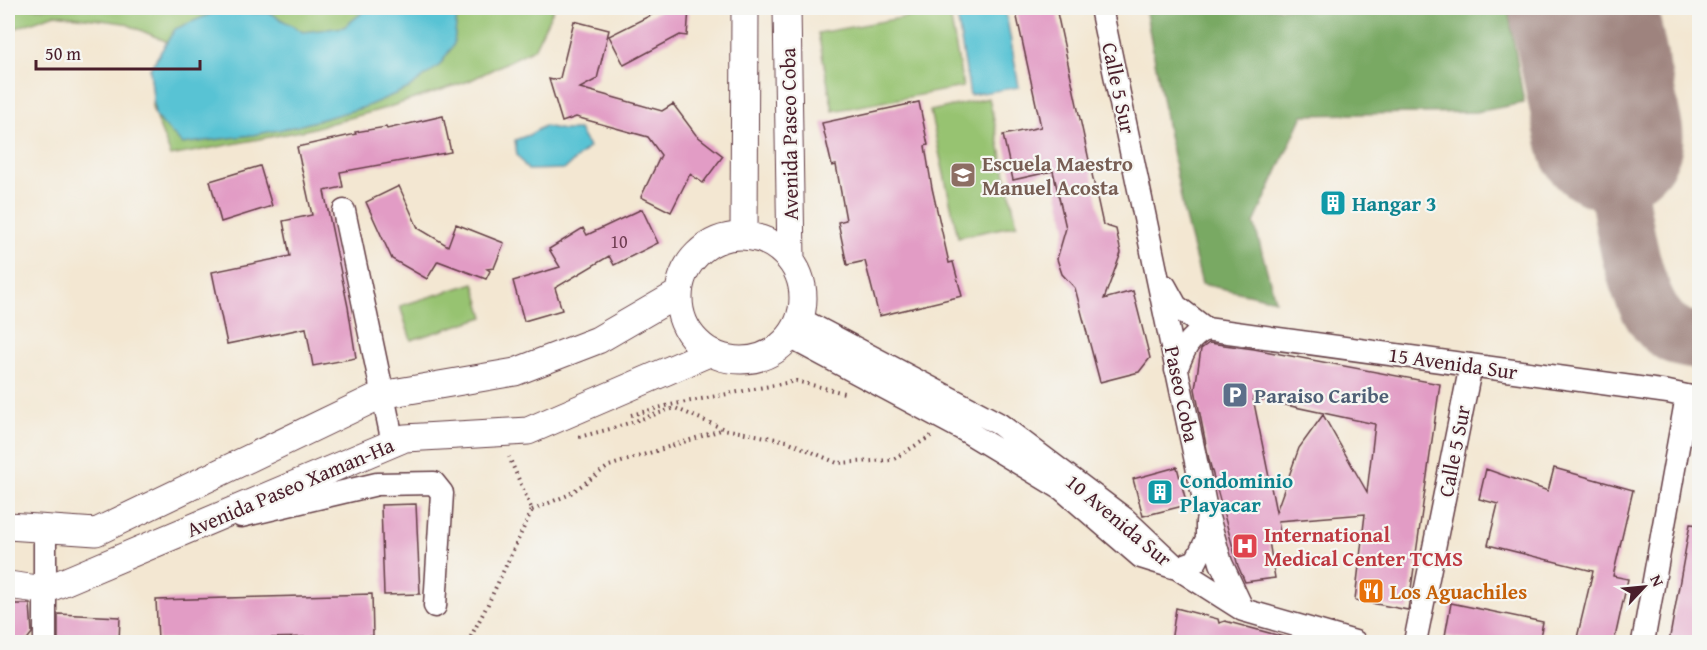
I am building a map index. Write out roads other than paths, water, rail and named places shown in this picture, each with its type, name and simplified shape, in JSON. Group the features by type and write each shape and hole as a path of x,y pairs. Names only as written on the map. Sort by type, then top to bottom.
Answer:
{"main road":[{"name":"Avenida Paseo Coba","path":"734,230 746,8"},
{"name":"Avenida Paseo Coba","path":"787,8 791,260"},
{"path":"734,230 762,239 778,248 791,260 801,278 804,299 795,328 777,349 762,357 745,361 727,359 697,342 686,327 680,311 678,283 690,262 702,249 715,241 729,237 734,230"},
{"name":"Avenida Paseo Xaman-Ha","path":"8,526 96,532 381,395 515,372 598,340 678,283"},
{"name":"Avenida Paseo Xaman-Ha","path":"45,590 405,438 528,431 711,352"},
{"path":"8,585 45,590"}],"street":[{"name":"Calle 5 Sur","path":"1101,8 1158,274"},
{"path":"344,211 393,444"},
{"name":"15 Avenida Sur","path":"1158,274 1176,306 1206,329 1693,397"},
{"name":"Paseo Coba","path":"1158,274 1207,513 1221,563 1244,610"},
{"name":"10 Avenida Sur","path":"795,328 1062,489 1141,557 1177,568 1244,610"},
{"path":"1176,369 1193,336 1206,329"},
{"name":"Calle 5 Sur","path":"1415,642 1471,365"},
{"path":"1643,642 1693,397"},
{"path":"193,528 378,484 434,483 442,493 435,606"},
{"name":"Paseo Coba","path":"1177,568 1196,561 1207,539 1207,513"},
{"path":"45,530 45,642"},
{"path":"1244,610 1355,642"}],"water":[{"path":"368,8 455,8 457,16 454,44 440,65 409,88 365,107 298,126 253,135 182,144 155,116 150,69 175,29 215,12 270,13 303,32 344,27"},
{"path":"1005,8 1019,87 970,95 956,9"},
{"path":"544,126 563,130 579,130 589,147 565,169 528,170 517,155 515,140"}],"place":[{"name":"Escuela Maestro Manuel Acosta","path":"963,175"},
{"name":"Hangar 3","path":"1333,203"},
{"name":"Paraiso Caribe","path":"1235,395"},
{"name":"Condominio Playacar","path":"1160,492"},
{"name":"International Medical Center TCMS","path":"1245,546"},
{"name":"Los Aguachiles","path":"1371,591"}]}
